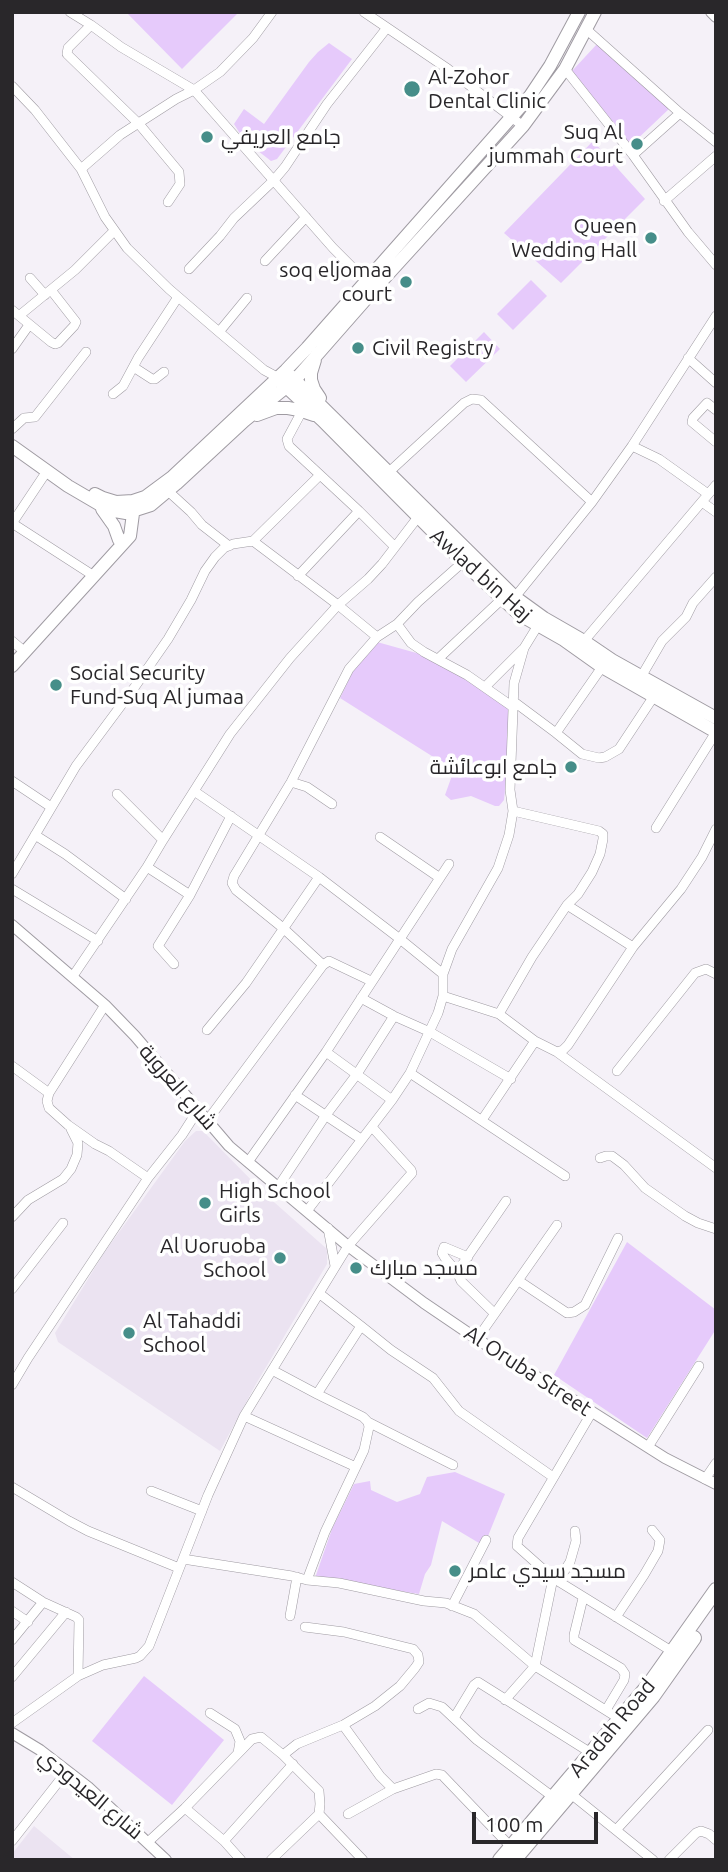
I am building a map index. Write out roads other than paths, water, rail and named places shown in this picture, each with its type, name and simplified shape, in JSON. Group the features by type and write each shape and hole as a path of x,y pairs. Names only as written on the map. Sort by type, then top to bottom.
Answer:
{"main road":[{"path":"12,666 165,494 244,421 291,384 323,348 518,121 579,12"},
{"path":"12,436 99,506 117,513 172,478 281,374 518,121 565,69 595,12"},
{"path":"323,348 314,361 311,380 326,417"},
{"name":"Awlad bin Haj","path":"281,374 390,472 509,598 520,615 584,641 641,677 716,718"},
{"path":"244,421 276,408 288,408 326,417"},
{"name":"Awlad bin Haj","path":"326,417 463,562 509,598"},
{"path":"14,451 103,498 130,507 150,505 165,494"},
{"path":"99,506 125,538"},
{"path":"125,538 130,507"},
{"name":"Awlad bin Haj","path":"540,622 602,667 716,732"},
{"name":"Aradah Road","path":"500,1860 513,1854 571,1794 625,1722 716,1590"},
{"name":"Aradah Road","path":"513,1854 553,1797 591,1753 665,1680 716,1607"}],"street":[{"path":"70,12 121,47 194,90 366,281"},
{"path":"81,169 120,135 220,72 272,12"},
{"path":"364,12 518,121"},
{"path":"711,12 716,17"},
{"path":"91,24 68,48 67,54 139,124 179,172 180,184 168,202"},
{"path":"189,269 234,218 285,167 327,104 386,29"},
{"path":"586,29 716,142"},
{"path":"565,69 633,155 664,201 716,265"},
{"path":"12,86 81,169 114,231 127,248 178,297 264,370 281,374"},
{"path":"633,155 680,113"},
{"path":"664,201 716,156"},
{"path":"265,261 306,217"},
{"path":"30,278 48,293 75,320 75,325 55,344 16,313 48,293 114,231"},
{"path":"113,394 123,386 178,297"},
{"path":"219,332 247,299"},
{"path":"438,659 509,598 592,502 632,446 716,316"},
{"path":"12,349 29,325"},
{"path":"12,429 23,418 35,417 86,352"},
{"path":"688,358 716,383"},
{"path":"135,368 152,379 163,372"},
{"path":"390,472 464,403 481,400 592,502"},
{"path":"716,410 708,403 692,422 716,442"},
{"path":"302,411 287,443 395,547"},
{"path":"632,446 659,459 705,498 716,512"},
{"path":"56,474 13,522 94,576"},
{"path":"12,874 76,766 168,639 215,557 229,546 253,541 320,475"},
{"path":"584,641 716,485"},
{"path":"165,494 191,512 202,525 229,546"},
{"path":"298,576 359,512"},
{"path":"73,976 148,867 230,734 290,659 338,605 368,579 418,517"},
{"path":"253,541 377,637"},
{"path":"323,965 284,928 236,890 232,883 236,870 291,782 349,669 377,637 397,624 463,562"},
{"path":"641,677 662,641 716,578"},
{"path":"485,687 524,648 540,622"},
{"path":"397,624 411,643 513,704 582,754 598,758 619,749 653,696"},
{"path":"12,641 25,652"},
{"path":"307,1210 410,1073 430,1032 443,996 443,974 452,949 498,868 509,835 513,811 510,790 514,682 524,648"},
{"path":"556,733 602,667"},
{"path":"656,828 716,732"},
{"path":"12,781 51,807"},
{"path":"291,782 307,788 332,804"},
{"path":"194,791 318,877 443,974"},
{"path":"117,794 163,840"},
{"path":"499,1014 532,957 592,872 603,839 603,834 599,831 513,811"},
{"path":"174,964 158,946 190,895 231,816"},
{"path":"557,1052 568,1045 633,947 681,889 716,829"},
{"path":"35,835 126,899"},
{"path":"380,837 440,877"},
{"path":"248,1162 326,1052 449,864"},
{"path":"148,867 190,895"},
{"path":"207,1030 246,983 318,877"},
{"path":"12,888 98,941"},
{"path":"567,905 633,947"},
{"name":"شارع العروبة","path":"12,925 105,1005 229,1146 348,1245"},
{"path":"207,1121 323,965 329,961 371,981"},
{"path":"617,1071 695,973 706,969 716,974"},
{"path":"443,996 499,1014 536,1041 557,1052 716,1168"},
{"path":"361,998 430,1032 511,1079"},
{"path":"105,1005 49,1093 47,1101 49,1108 68,1125 148,1178"},
{"path":"278,1187 394,1016"},
{"path":"482,1120 536,1041"},
{"path":"326,1052 392,1100"},
{"path":"12,1066 49,1093"},
{"path":"410,1073 565,1175"},
{"path":"295,1095 360,1139"},
{"path":"12,1384 148,1178 198,1110"},
{"path":"12,1217 28,1200 63,1179 71,1169 77,1155 78,1143 68,1125"},
{"path":"12,1723 78,1676 103,1665 131,1660 144,1653 149,1646 218,1471 244,1416 348,1245 412,1173 372,1127"},
{"path":"600,1158 612,1156 645,1188 698,1223 716,1229"},
{"path":"457,1272 506,1201"},
{"path":"12,1289 63,1223"},
{"path":"477,1339 557,1225"},
{"path":"328,1228 335,1266"},
{"path":"519,1281 567,1313 574,1312 584,1304 618,1238"},
{"name":"Al Oruba Street","path":"348,1245 424,1303 477,1339 648,1447 710,1482"},
{"path":"468,1257 444,1247 442,1253 461,1281 494,1313"},
{"path":"320,1294 391,1350 433,1378 459,1411 553,1477"},
{"path":"317,1394 361,1326"},
{"path":"648,1447 699,1366"},
{"path":"272,1370 363,1417 368,1423 453,1465"},
{"path":"592,1412 517,1544 553,1578 673,1652"},
{"path":"244,1416 356,1467"},
{"path":"290,1616 302,1578 356,1467 368,1437 368,1423"},
{"path":"710,1482 716,1463"},
{"path":"12,1487 88,1531 181,1563 339,1583 424,1601 441,1602 474,1614 535,1666 625,1722"},
{"path":"151,1491 202,1511"},
{"path":"505,1700 535,1666 553,1578 565,1570 570,1562 576,1541 575,1531"},
{"path":"616,1617 658,1551 660,1540 652,1531"},
{"path":"452,1606 486,1540"},
{"path":"12,1582 43,1602 76,1617 79,1622 78,1676"},
{"path":"583,1598 575,1640 621,1668 625,1674 606,1710"},
{"path":"12,1640 43,1602"},
{"path":"12,1611 28,1622"},
{"path":"12,1677 66,1612"},
{"path":"283,1755 297,1744 367,1711 400,1686 418,1661 418,1655 413,1649 356,1635 304,1627"},
{"path":"454,1718 476,1682 479,1682 591,1753"},
{"path":"418,1709 429,1703 442,1707 477,1741 553,1797"},
{"path":"210,1713 235,1729 240,1741 239,1752"},
{"path":"343,1724 380,1776 393,1789"},
{"path":"616,1830 708,1730"},
{"name":"شارع العيدودي","path":"12,1734 88,1787 166,1860"},
{"path":"148,1842 257,1736 293,1764 318,1791 320,1804 319,1814 271,1860"},
{"path":"224,1840 293,1764"},
{"path":"12,1841 67,1771"},
{"path":"348,1814 393,1789 436,1774 442,1775 513,1854"},
{"path":"571,1794 653,1860"},
{"path":"185,1808 224,1840 241,1860"},
{"path":"319,1814 360,1858"},
{"path":"669,1860 696,1833 709,1833 716,1840"}],"place":[{"name":"Al-Zohor Dental Clinic","path":"412,89"},
{"name":"جامع العريفي","path":"207,137"},
{"name":"Suq Al jummah Court","path":"637,144"},
{"name":"Queen Wedding Hall","path":"651,238"},
{"name":"soq eljomaa court","path":"406,282"},
{"name":"Civil Registry","path":"358,348"},
{"name":"Social Security Fund-Suq Al jumaa","path":"56,685"},
{"name":"جامع ابوعائشة","path":"571,767"},
{"name":"High School Girls","path":"205,1203"},
{"name":"Al Uoruoba School","path":"280,1258"},
{"name":"مسجد مبارك","path":"356,1268"},
{"name":"Al Tahaddi School","path":"129,1333"},
{"name":"مسجد سيدي عامر","path":"455,1571"}]}
